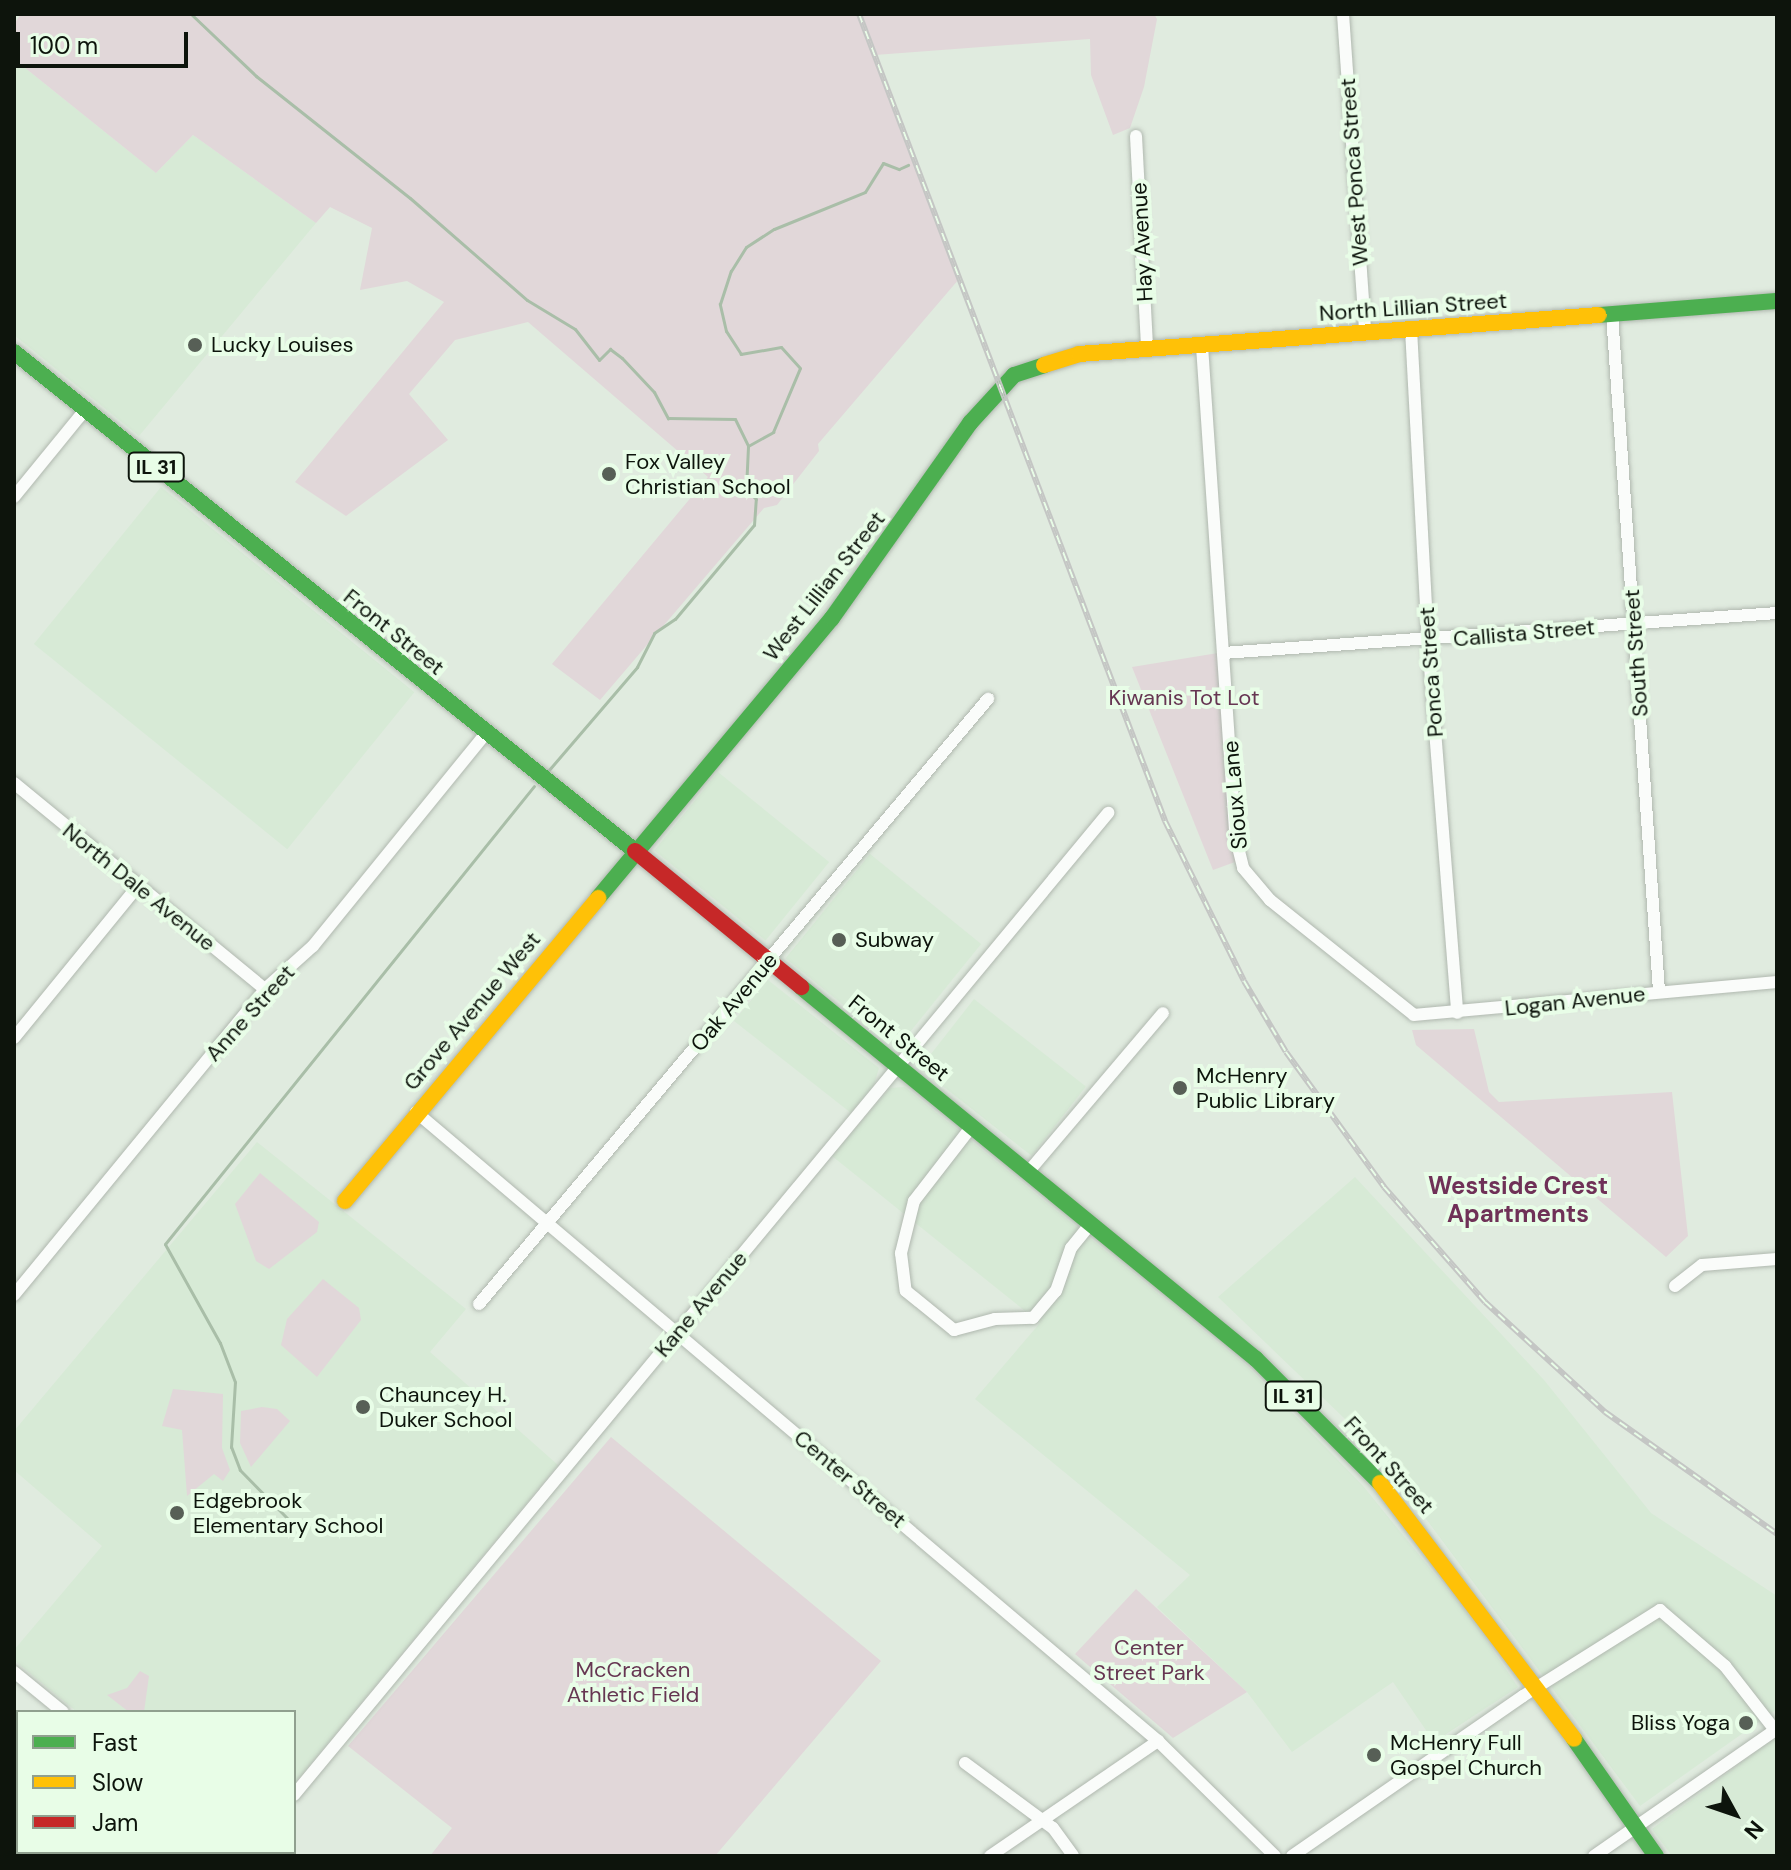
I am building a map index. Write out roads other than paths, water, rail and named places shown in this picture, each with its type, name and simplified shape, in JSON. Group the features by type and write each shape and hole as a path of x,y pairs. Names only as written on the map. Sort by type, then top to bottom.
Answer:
{"main road":[{"name":"North Lillian Street","path":"1053,359 1365,331 1777,301"},
{"name":"Front Street","path":"14,352 635,851 1256,1359 1385,1488 1538,1688 1656,1856"},
{"name":"West Lillian Street","path":"635,851 832,618 999,387 1014,375 1053,359"},
{"name":"Grove Avenue West","path":"345,1201 635,851"}],"street":[{"name":"West Ponca Street","path":"1343,14 1365,331"},
{"name":"Hay Avenue","path":"1136,136 1147,349"},
{"name":"South Street","path":"1612,314 1659,992"},
{"name":"Ponca Street","path":"1411,329 1428,641 1457,1013"},
{"name":"Sioux Lane","path":"1202,346 1236,839 1243,868 1270,900 1379,992"},
{"path":"14,497 85,410"},
{"name":"Callista Street","path":"1223,653 1428,641 1777,613"},
{"name":"Oak Avenue","path":"479,1304 988,699"},
{"name":"Anne Street","path":"14,1295 265,989 313,946 486,733"},
{"name":"North Dale Avenue","path":"14,783 265,989"},
{"name":"Kane Avenue","path":"296,1793 1108,813"},
{"path":"14,1038 137,887"},
{"name":"Logan Avenue","path":"1379,992 1414,1015 1777,982"},
{"path":"1029,1171 1163,1013"},
{"name":"Center Street","path":"416,1112 1158,1741 1275,1856"},
{"path":"972,1126 914,1201 901,1253 906,1291 954,1330 995,1319 1033,1318 1056,1291 1071,1248 1091,1223"},
{"path":"1675,1286 1702,1265 1777,1259"},
{"path":"1292,1856 1538,1688 1660,1610 1725,1666 1776,1730 1594,1856"},
{"path":"14,1672 61,1710"},
{"path":"990,1856 1158,1741"},
{"path":"965,1763 1053,1828 1073,1856"}],"waterway":[{"path":"191,14 256,76 410,198 527,300 575,329 599,360 610,349 622,358 654,392 668,418 735,419 748,446"},
{"path":"548,771 637,667 654,633 675,619 754,525 756,499 746,489 748,446 773,432 800,368 781,347 741,354 726,331 720,304 731,271 746,247 774,229 865,192 883,163 899,169 908,165"},
{"path":"288,1519 240,1470 231,1447 235,1382 220,1343 165,1244 534,786"}],"railway":[{"path":"859,14 1165,821 1244,981 1286,1052 1384,1187 1485,1302 1605,1412 1777,1534"}],"place":[{"name":"Lucky Louises","path":"195,345"},
{"name":"Fox Valley Christian School","path":"609,474"},
{"name":"Subway","path":"839,940"},
{"name":"McHenry Public Library","path":"1180,1088"},
{"name":"Chauncey H. Duker School","path":"363,1407"},
{"name":"Edgebrook Elementary School","path":"177,1513"},
{"name":"Bliss Yoga","path":"1746,1723"},
{"name":"McHenry Full Gospel Church","path":"1374,1755"}],"district":[{"name":"Westside Crest Apartments","path":"1518,1200"}],"park label":[{"name":"Kiwanis Tot Lot","path":"1184,698"},
{"name":"Center Street Park","path":"1149,1660"},
{"name":"McCracken Athletic Field","path":"633,1682"}]}
